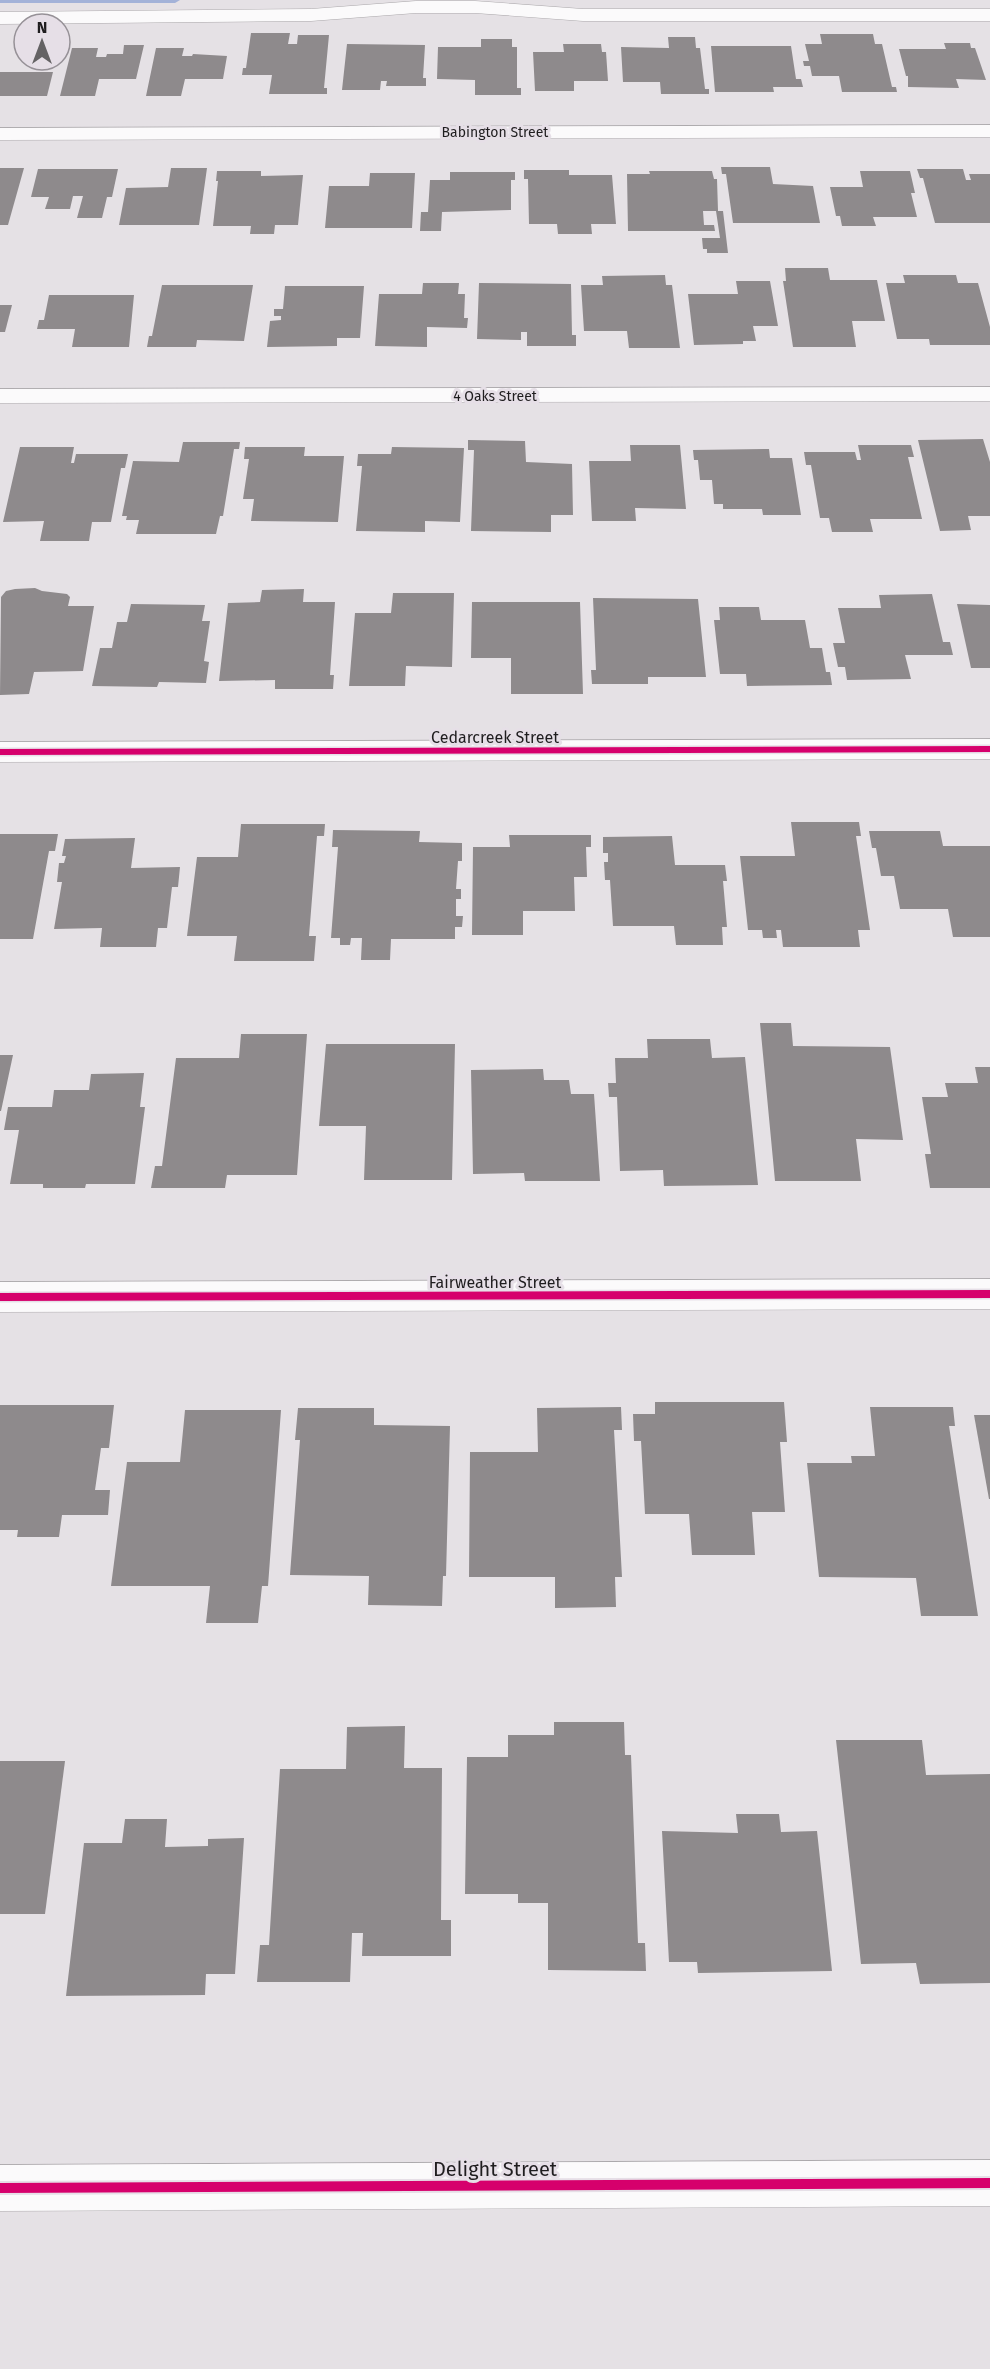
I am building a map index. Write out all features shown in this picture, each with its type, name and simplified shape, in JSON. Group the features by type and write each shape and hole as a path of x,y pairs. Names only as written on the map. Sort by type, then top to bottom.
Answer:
{"street":[{"path":"0,18 234,17 475,6 583,15 990,15"},
{"name":"Babington Street","path":"0,134 990,131"},
{"name":"4 Oaks Street","path":"0,396 990,394"},
{"name":"Cedarcreek Street","path":"0,752 990,749"},
{"name":"Fairweather Street","path":"0,1297 990,1294"},
{"name":"Delight Street","path":"0,2188 990,2183"}],"building":[{"path":"251,33 290,33 288,44 297,44 298,35 329,35 324,88 327,88 327,94 269,94 272,75 242,75 243,68 246,68"},
{"path":"820,34 873,34 875,44 882,44 892,87 896,87 897,92 842,92 839,76 812,76 810,66 804,66 803,61 809,61 805,44 822,44"},
{"path":"668,37 695,37 696,48 700,48 705,89 709,89 709,94 661,94 660,82 623,82 621,47 669,48"},
{"path":"481,39 512,39 512,47 517,47 517,88 521,88 521,95 475,95 475,80 437,79 438,47 481,47"},
{"path":"944,43 970,43 971,48 975,48 986,80 956,79 959,88 908,87 908,76 906,76 899,49 946,49"},
{"path":"347,44 425,45 423,78 426,78 426,86 386,86 387,81 381,81 380,90 342,90"},
{"path":"563,44 601,44 602,52 606,52 608,81 574,81 574,91 535,91 533,52 564,52"},
{"path":"124,45 144,45 136,79 99,79 95,96 60,96 66,72 72,72 72,48 98,48 96,57 123,54"},
{"path":"711,46 791,46 796,79 801,79 803,87 773,87 774,92 715,92"},
{"path":"156,48 184,48 182,56 193,54 227,56 223,79 185,79 181,96 146,96"},
{"path":"0,72 53,72 47,96 0,96"},
{"path":"721,167 770,167 773,184 813,186 820,223 733,223 726,174 722,174"},
{"path":"0,168 24,168 8,225 0,225"},
{"path":"171,168 207,168 199,225 119,225 126,188 168,187"},
{"path":"38,169 118,169 112,197 107,197 102,218 77,218 83,196 73,196 70,209 45,209 49,197 31,197"},
{"path":"917,169 963,169 966,180 971,180 969,174 990,174 990,223 935,223 923,178 920,178"},
{"path":"524,170 569,170 569,175 612,175 616,224 591,224 592,234 558,234 557,224 529,224 528,179 524,179"},
{"path":"217,171 261,171 261,176 303,175 298,225 275,225 274,234 250,234 251,226 213,226"},
{"path":"649,171 712,171 714,179 717,179 718,211 723,211 728,253 707,253 707,249 703,249 702,238 720,238 716,211 703,211 704,225 714,225 715,231 628,231 627,174 650,174"},
{"path":"860,171 910,171 915,193 911,193 917,217 873,217 876,226 842,226 840,216 836,216 830,187 863,187"},
{"path":"450,172 515,172 515,180 511,180 511,210 442,212 441,231 420,231 421,212 428,212 430,180 450,180"},
{"path":"370,173 415,173 412,228 325,228 329,186 369,186"},
{"path":"785,268 828,268 830,280 877,280 885,321 852,321 856,347 793,347 783,281 786,281"},
{"path":"665,275 666,285 672,285 680,348 629,348 627,331 584,331 581,285 603,285 602,276"},
{"path":"903,275 956,275 958,283 978,283 990,327 990,345 930,345 929,339 897,339 886,283 905,283"},
{"path":"736,281 770,281 778,326 753,326 756,341 743,341 743,344 694,345 688,294 738,294"},
{"path":"423,283 459,283 458,294 465,294 464,318 468,318 467,328 427,327 427,347 375,346 379,294 422,294"},
{"path":"479,283 571,284 572,335 576,335 576,346 527,346 527,332 521,332 521,340 477,339"},
{"path":"162,285 253,285 244,341 197,340 196,347 147,347 149,336 152,336"},
{"path":"285,286 364,286 360,338 337,338 337,346 267,347 270,321 281,320 281,316 274,316 274,309 283,309"},
{"path":"49,295 134,295 129,347 72,347 75,329 37,329 39,320 44,320"},
{"path":"0,305 12,305 5,332 0,332"},
{"path":"983,439 990,462 990,516 968,516 971,530 940,531 918,440"},
{"path":"468,440 525,441 526,462 572,464 573,515 551,515 551,532 471,531 474,450 468,450"},
{"path":"183,442 240,442 239,449 234,449 223,516 220,516 216,534 136,534 139,520 126,520 127,516 122,516 133,461 179,462"},
{"path":"630,445 680,445 686,509 635,508 636,521 592,521 589,461 631,461"},
{"path":"858,445 911,445 914,457 908,457 922,519 870,519 873,532 832,532 829,518 820,518 811,465 806,465 804,452 855,452 857,460 861,460"},
{"path":"20,447 74,447 71,463 74,463 76,454 128,454 125,468 121,468 111,522 92,522 89,541 40,541 44,521 3,522"},
{"path":"245,447 305,447 304,456 344,456 338,522 251,521 254,499 243,499 249,459 244,459"},
{"path":"392,447 464,448 460,522 425,521 425,532 356,531 362,466 357,466 358,454 391,454"},
{"path":"769,449 770,458 792,458 801,515 763,515 762,509 723,509 723,504 714,504 712,480 700,480 698,460 694,460 693,450"},
{"path":"35,588 67,594 70,597 68,606 94,606 83,671 34,672 29,694 0,695 1,597 6,591"},
{"path":"304,589 303,602 335,602 330,675 334,675 333,689 275,689 275,680 219,681 228,603 260,602 262,590"},
{"path":"393,593 454,593 452,667 406,666 405,686 349,686 355,613 391,613"},
{"path":"932,594 943,642 950,642 953,655 905,655 911,679 847,680 845,667 838,667 833,643 845,643 838,608 881,608 879,595"},
{"path":"593,598 698,599 706,677 648,677 648,684 592,684 591,670 596,670"},
{"path":"472,602 580,602 583,694 511,694 511,658 471,658"},
{"path":"131,604 205,605 202,621 210,621 204,661 209,662 206,683 159,682 157,687 92,686 100,648 112,648 117,622 127,622"},
{"path":"957,604 990,605 990,668 971,668"},
{"path":"719,607 759,607 761,620 805,620 810,648 822,648 826,672 830,672 832,685 747,686 746,674 720,674 714,620 720,620"},
{"path":"791,822 859,822 861,836 856,836 870,930 858,930 860,947 783,947 781,930 776,930 777,938 763,938 762,930 748,930 740,856 795,856"},
{"path":"241,824 325,824 324,836 317,836 309,936 316,936 314,961 234,961 237,936 187,936 197,857 238,857"},
{"path":"333,830 420,831 419,842 462,843 462,861 458,861 456,889 461,889 461,899 456,899 456,916 463,916 462,927 455,927 455,939 391,939 390,960 361,960 362,938 351,938 350,945 340,945 340,938 331,938 338,847 332,847"},
{"path":"869,831 940,831 943,846 990,846 990,937 953,937 948,909 900,909 894,876 881,876 876,848 872,848"},
{"path":"0,834 58,834 55,851 49,851 33,939 0,939"},
{"path":"509,835 591,835 591,847 586,847 587,877 574,877 575,911 523,911 523,935 472,935 473,847 510,847"},
{"path":"672,836 675,865 725,865 727,881 723,881 727,927 722,927 723,945 676,945 674,926 613,926 610,880 605,880 604,862 608,862 608,853 603,853 603,837"},
{"path":"135,838 131,868 180,867 178,887 172,887 167,928 158,928 156,947 100,947 102,928 54,929 62,882 57,882 59,863 64,863 66,856 62,856 65,839"},
{"path":"760,1023 791,1023 793,1046 890,1047 903,1140 856,1139 861,1181 775,1181"},
{"path":"241,1034 307,1034 297,1175 227,1175 225,1188 151,1188 155,1166 162,1166 176,1058 239,1058"},
{"path":"647,1039 710,1039 712,1058 745,1057 758,1185 664,1186 663,1170 620,1171 617,1097 609,1097 608,1083 616,1083 615,1058 648,1058"},
{"path":"326,1044 455,1044 452,1180 364,1180 366,1126 319,1126"},
{"path":"0,1055 13,1055 1,1111 0,1111"},
{"path":"975,1067 990,1067 990,1188 930,1188 925,1154 931,1154 922,1097 948,1097 945,1083 978,1083"},
{"path":"543,1069 544,1080 569,1080 571,1094 594,1094 600,1181 525,1181 524,1173 473,1174 471,1070"},
{"path":"144,1073 140,1107 145,1107 135,1184 86,1184 85,1188 43,1188 43,1184 10,1184 19,1130 4,1130 8,1107 52,1107 54,1090 89,1090 91,1074"},
{"path":"655,1402 784,1402 787,1442 780,1442 785,1512 752,1512 755,1555 692,1555 689,1514 645,1514 641,1441 634,1441 633,1414 655,1414"},
{"path":"0,1405 114,1405 109,1448 101,1448 95,1490 110,1490 108,1515 62,1515 59,1537 17,1537 18,1530 0,1530"},
{"path":"621,1407 622,1430 614,1430 622,1577 615,1577 616,1607 555,1608 555,1577 469,1577 470,1452 538,1452 537,1408"},
{"path":"870,1407 953,1407 955,1426 949,1426 978,1616 921,1616 916,1578 819,1577 807,1463 852,1463 851,1456 875,1456"},
{"path":"298,1408 374,1408 374,1425 450,1426 446,1576 443,1576 442,1606 368,1605 369,1576 290,1575 300,1440 295,1440"},
{"path":"185,1410 281,1410 268,1586 262,1586 258,1623 206,1623 210,1586 111,1586 127,1462 180,1462"},
{"path":"974,1415 990,1415 990,1499 989,1499"},
{"path":"554,1722 624,1722 625,1755 631,1755 638,1943 645,1943 646,1971 548,1970 548,1903 518,1903 518,1894 465,1894 467,1757 508,1757 508,1735 554,1735"},
{"path":"405,1726 404,1768 442,1768 441,1920 451,1920 451,1956 362,1956 363,1933 352,1933 350,1982 257,1982 260,1945 269,1945 280,1769 346,1769 347,1727"},
{"path":"836,1740 922,1740 926,1775 990,1774 990,1983 920,1984 916,1963 861,1964"},
{"path":"0,1761 65,1761 45,1914 0,1914"},
{"path":"736,1814 779,1814 781,1832 817,1831 832,1971 698,1973 697,1962 669,1962 662,1831 738,1833"},
{"path":"125,1819 167,1819 165,1847 208,1846 208,1839 244,1838 235,1974 206,1974 205,1995 66,1996 84,1843 122,1843"}],"waterway":[{"path":"0,0 175,0"}],"cycle path":[{"path":"0,752 990,749"},
{"path":"0,1297 990,1294"},
{"path":"0,2188 990,2183"}]}
